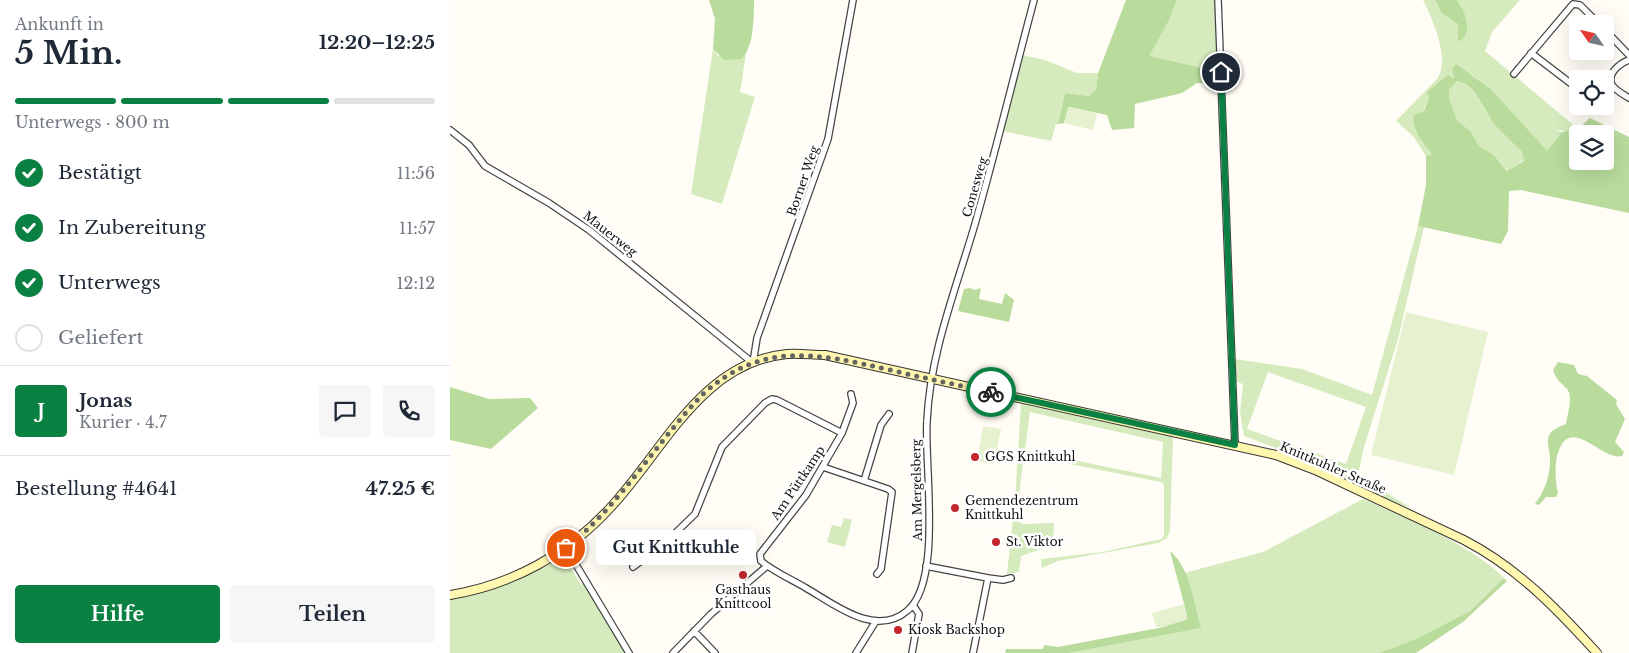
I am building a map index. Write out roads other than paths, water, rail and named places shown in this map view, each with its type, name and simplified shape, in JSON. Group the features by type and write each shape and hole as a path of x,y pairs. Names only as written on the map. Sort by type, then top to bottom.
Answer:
{"street":[{"name":"Borner Weg","path":"753,363 757,338 828,139 853,0"},
{"name":"Conesweg","path":"930,379 989,174 1034,0"},
{"path":"1218,0 1235,445"},
{"path":"1514,74 1575,3 1589,15"},
{"path":"1614,39 1629,55"},
{"path":"1531,53 1569,81"},
{"path":"1614,71 1629,60"},
{"path":"1614,87 1629,98"},
{"name":"Mauerweg","path":"450,130 469,146 485,166 583,225 753,363"},
{"name":"Knittkuhler Straße","path":"450,595 508,579 532,568 566,548 612,506 703,394 722,379 753,363 788,354 825,356 1276,455 1315,470 1481,548 1532,585 1598,653"},
{"name":"Am Mergelsberg","path":"913,605 920,594 929,539 926,422 930,379"},
{"name":"Am Püttkamp","path":"767,566 761,561 760,554 806,495 823,467 842,432 853,402 852,394"},
{"path":"633,567 663,545 695,514 722,447 767,401 777,400 842,432"},
{"path":"864,481 881,425 889,414"},
{"path":"823,467 892,492 881,569 877,574"},
{"path":"566,548 630,653"},
{"path":"673,653 731,596 767,566 846,612 876,621 896,618 913,605 919,614 912,653"},
{"path":"926,566 988,578 1003,580 1011,578"},
{"path":"974,653 988,578"},
{"path":"856,653 876,621"},
{"path":"694,631 715,653"}],"place":[{"name":"GGS Knittkuhl","path":"975,457"},
{"name":"Gemendezentrum Knittkuhl","path":"955,508"},
{"name":"St. Viktor","path":"996,542"},
{"name":"Gut Knittkuhle","path":"566,548"},
{"name":"Gasthaus Knittcool","path":"743,575"},
{"name":"Kiosk Backshop","path":"898,630"}]}
